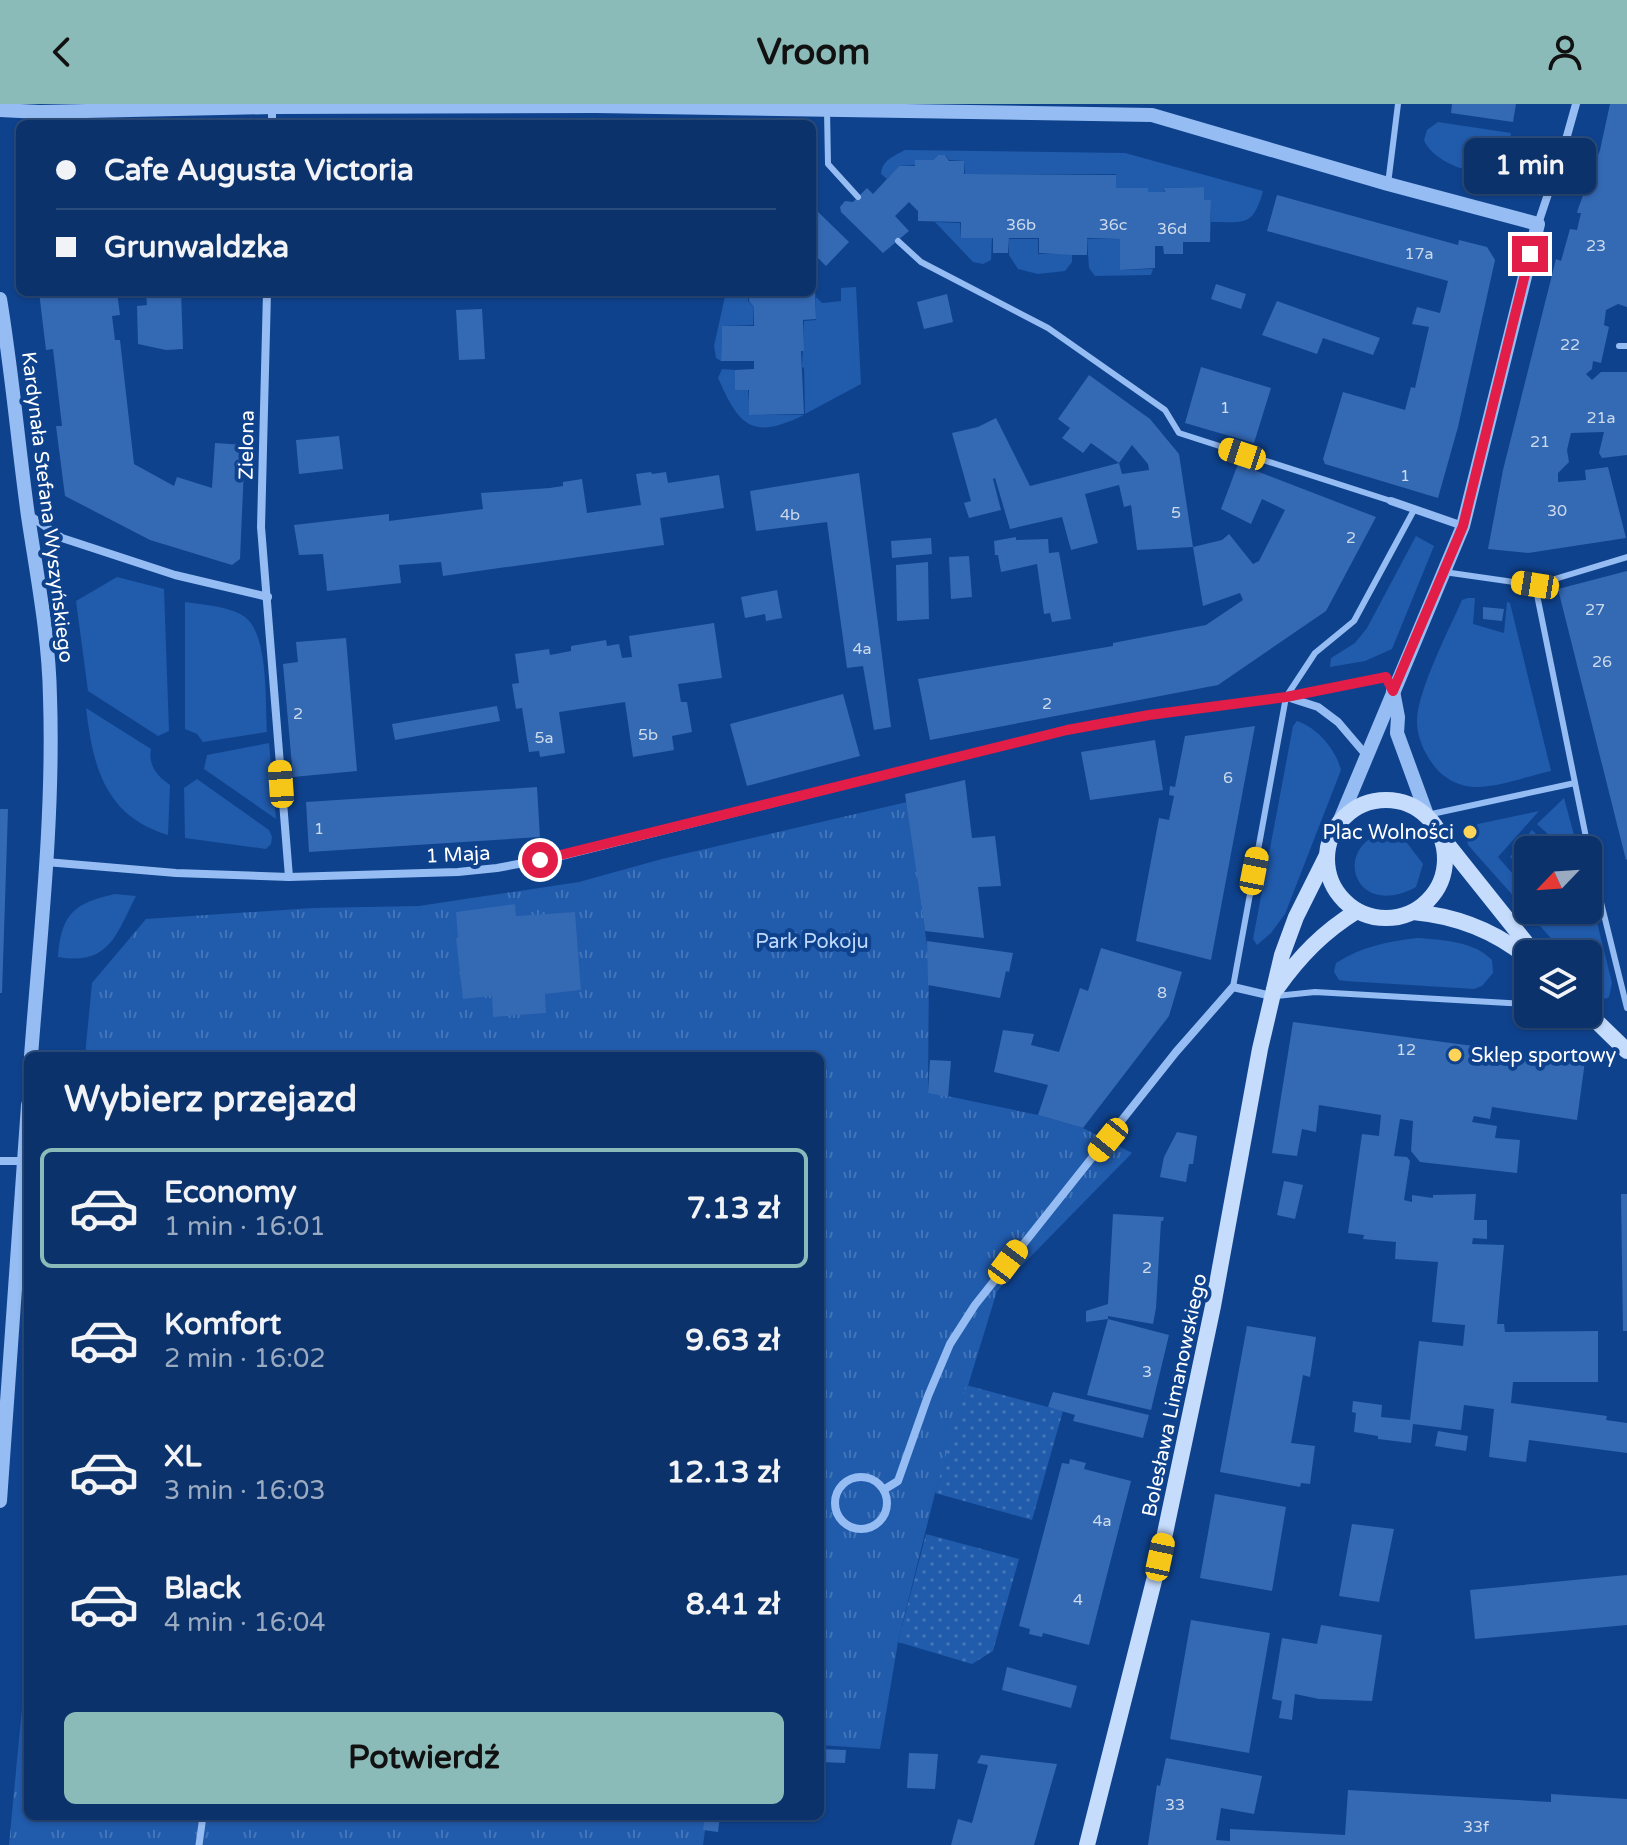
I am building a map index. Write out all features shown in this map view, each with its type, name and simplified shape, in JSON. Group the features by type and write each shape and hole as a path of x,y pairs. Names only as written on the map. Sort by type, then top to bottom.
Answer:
{"main road":[{"path":"1272,996 1282,955 1296,917 1326,857 1330,837 1340,820 1359,805 1381,799 1405,802 1427,815 1524,940"},
{"path":"1326,857 1334,889 1344,902 1375,918 1395,919 1413,912 1431,899 1442,880 1446,859 1442,838"},
{"path":"1272,996 1299,957 1315,941 1357,911"},
{"path":"1413,912 1464,922 1491,932 1514,948"},
{"name":"Bolesława Limanowskiego","path":"1088,1845 1160,1557 1213,1306 1272,996"},
{"path":"1602,1027 1627,1051"}],"street":[{"path":"1340,820 1463,526 1538,224 1576,104"},
{"path":"0,110 596,105 827,110 1153,110 1388,184 1538,224"},
{"name":"Zielona","path":"267,296 261,527 289,877"},
{"name":"Kardynała Stefana Wyszyńskiego","path":"0,299 42,601 50,693 52,763 31,1052"},
{"path":"1391,501 1463,526"},
{"path":"28,514 62,538 175,575 268,597"},
{"name":"1 Maja","path":"46,862 176,873 289,877 497,868 561,856 1067,730 1149,715 1286,697 1386,677 1393,691"},
{"path":"1393,691 1398,717 1397,733 1427,815"},
{"name":"1 Maja","path":"1286,697 1318,707 1338,722 1367,756"},
{"path":"885,1489 898,1481 950,1344 975,1305 1176,1052 1233,987 1272,996"},
{"path":"0,1161 24,1161 6,1358 0,1501"},
{"path":"852,1477 870,1477 885,1489 887,1508 878,1524 860,1530 843,1523 834,1507 837,1489 852,1477"},
{"path":"199,1845 202,1820"}],"lane":[{"path":"1388,184 1398,104"},
{"path":"827,110 828,164 858,197"},
{"path":"898,241 921,262 1048,328 1165,410 1179,433 1391,501"},
{"path":"1233,987 1286,697 1315,653 1354,621 1414,510"},
{"path":"1444,572 1535,585 1627,557"},
{"path":"1535,585 1595,884 1627,1008"},
{"path":"1427,815 1575,783"},
{"path":"1272,996 1315,992 1514,1003"}],"green space":[{"path":"1438,122 1511,133 1506,159 1488,171 1462,169 1450,164 1429,149 1424,140 1427,130"},
{"path":"905,150 1125,153 1263,191 1255,211 1246,220 1211,222 1211,200 1204,200 1204,187 1165,188 1164,192 1148,192 1148,188 1116,188 1116,174 965,174 964,161 938,155 933,160 915,160 915,165 899,166 887,179 881,174 884,165"},
{"path":"935,222 960,223 961,238 992,238 991,260 983,264 973,262"},
{"path":"1009,239 1038,239 1038,254 1072,254 1072,262 1065,271 1038,274 1018,269 1009,255"},
{"path":"1087,239 1120,239 1120,270 1153,269 1151,275 1095,276 1089,268"},
{"path":"856,287 861,384 805,414 802,367 804,321 816,320 816,297 822,303 841,301 841,288"},
{"path":"725,296 749,296 748,301 754,307 753,325 722,326 721,361 716,358 714,346"},
{"path":"722,369 735,370 736,390 748,390 750,415 804,415 771,427 749,424 733,407 718,378"},
{"path":"1416,536 1434,546 1392,649 1365,661 1330,667 1331,658 1355,643 1367,628"},
{"path":"117,577 164,589 169,731 158,736 88,691 76,601"},
{"path":"1475,598 1473,624 1504,633 1507,602 1510,603 1551,771 1497,785 1467,786 1444,776 1425,751 1417,722 1422,694 1462,600"},
{"path":"185,602 232,610 253,626 262,654 267,732 203,742 197,734 185,729"},
{"path":"86,708 151,749 154,770 170,785 168,835 147,827 116,802 98,769"},
{"path":"1297,721 1312,728 1325,740 1341,770 1285,914 1257,945 1253,939 1293,726"},
{"path":"269,743 276,819 204,769 207,755"},
{"path":"197,779 269,830 271,844 266,849 185,838 184,788"},
{"path":"1564,798 1574,836 1550,836 1537,824"},
{"name":"Park Pokoju","path":"907,802 929,960 928,1092 1038,1115 1083,1128 1132,1153 997,1291 935,1493 898,1642 880,1749 824,1745 824,1052 85,1052 92,983 146,919 313,908 419,906 579,882 662,859"},
{"path":"1539,811 1498,857 1514,875 1514,897 1468,845 1469,833 1478,824"},
{"path":"1386,832 1401,835 1423,864 1416,887 1394,895 1377,895 1364,888 1357,877 1355,864 1359,851 1369,839"},
{"path":"115,894 136,896 109,944 89,957 58,957 62,930 72,913 89,902"},
{"path":"1538,924 1597,924 1601,940 1553,940"},
{"path":"1418,938 1476,949 1492,960 1493,973 1482,986 1474,989 1345,981 1339,980 1334,972 1336,963 1355,953 1385,943"},
{"path":"1602,943 1612,983 1609,997 1605,999 1602,995"},
{"path":"966,1385 1063,1411 1032,1520 935,1493"},
{"path":"926,1534 1019,1559 993,1651 972,1664 898,1642"},
{"path":"24,1687 24,1820 706,1820 703,1845 9,1845"}],"building":[{"path":"1452,104 1516,104 1513,122 1451,113"},
{"path":"1610,104 1627,104 1627,307 1618,304 1606,310 1604,325 1609,327 1601,363 1593,361 1592,369 1586,374 1592,380 1601,372 1627,372 1627,455 1602,458 1599,453 1604,432 1571,433 1567,450 1569,462 1558,473 1558,482 1586,480 1585,470 1608,467 1626,538 1528,553 1488,549 1503,470 1556,259 1561,261 1570,229 1577,230 1581,213 1577,213 1578,209 1600,150"},
{"path":"938,155 945,155 949,161 964,161 964,174 1116,175 1116,188 1148,188 1148,192 1165,192 1164,188 1204,187 1204,200 1211,200 1210,242 1183,242 1183,254 1164,254 1163,246 1155,246 1155,268 1120,270 1120,239 1087,238 1087,255 1072,255 1039,253 1039,238 1009,238 1008,253 993,253 993,238 961,238 961,222 918,221 918,211 909,202 895,216 909,231 883,253 841,212 840,207 845,201 853,202 867,188 873,194 899,166 915,166 915,160 933,160"},
{"path":"1277,195 1458,245 1459,240 1487,247 1495,260 1458,427 1438,498 1325,464 1323,459 1343,392 1405,410 1411,387 1415,388 1429,327 1412,324 1417,307 1440,313 1448,281 1267,231"},
{"path":"816,210 849,242 826,266 816,256"},
{"path":"1216,284 1246,294 1241,309 1211,299"},
{"path":"947,294 953,322 924,329 917,302"},
{"path":"39,296 118,296 120,315 112,316 115,340 120,340 134,464 174,486 177,477 212,488 215,443 245,445 240,559 232,565 150,540 65,496 56,426 62,426 53,349 46,350"},
{"path":"146,296 181,296 183,349 166,350 138,344 137,306 147,305"},
{"path":"750,296 815,296 816,319 803,320 804,414 749,415 749,390 735,390 735,370 754,369 754,361 721,361 722,326 754,326 754,307"},
{"path":"1277,301 1380,338 1373,355 1323,338 1317,354 1262,335"},
{"path":"482,309 485,359 459,360 456,310"},
{"path":"1201,367 1271,388 1254,443 1185,423"},
{"path":"1089,375 1150,419 1179,454 1193,547 1137,550 1131,505 1124,507 1119,485 1085,494 1098,543 1071,550 1062,517 1010,529 995,478 1001,510 969,518 964,503 971,501 952,433 978,427 996,418 1030,486 1119,463 1091,443 1083,453 1062,438 1070,428 1058,419","holes":["1132,445 1148,464 1149,470 1122,474 1119,463"]},
{"path":"339,436 343,469 299,474 296,440"},
{"path":"1238,464 1376,517 1326,611 1218,685 930,740 918,679 1113,646 1113,643 1206,625 1243,600 1240,593 1203,606 1193,547 1222,540 1229,534 1253,564 1259,561 1285,510 1262,499 1251,524 1221,509"},
{"path":"666,472 668,483 719,475 724,508 660,518 664,545 443,576 441,562 399,565 401,583 327,591 323,554 299,555 294,525 389,514 389,521 483,509 481,493 550,488 582,479 587,513 641,505 636,474"},
{"path":"859,473 891,727 874,730 863,666 847,668 827,522 756,531 750,491"},
{"path":"1016,537 1016,540 1048,539 1049,553 1059,552 1071,619 1052,622 1050,613 1044,614 1037,564 1001,572 994,541"},
{"path":"931,538 932,554 892,558 891,541"},
{"path":"969,556 972,597 951,599 949,557"},
{"path":"928,562 929,619 897,621 896,565"},
{"path":"1627,571 1627,859 1626,860 1558,589"},
{"path":"777,590 782,618 766,621 765,614 745,618 741,597"},
{"path":"1483,607 1504,609 1502,621 1483,619"},
{"path":"714,623 722,678 678,684 681,702 687,702 692,732 672,736 674,750 633,757 625,702 559,712 565,753 540,757 539,751 529,752 522,708 516,709 512,684 519,683 515,654 549,649 550,655 571,651 571,646 606,640 607,646 619,644 622,658 632,657 629,636"},
{"path":"346,638 357,771 293,777 283,664 298,662 296,642"},
{"path":"843,694 860,756 747,786 730,724"},
{"path":"497,706 500,721 395,740 392,724"},
{"path":"1255,726 1211,960 1136,941 1159,818 1169,820 1174,796 1169,795 1170,786 1175,787 1185,736"},
{"path":"1155,740 1163,790 1090,800 1081,752"},
{"path":"965,780 972,838 995,836 1001,886 978,887 984,938 925,931 905,794"},
{"path":"537,787 540,837 309,852 306,802"},
{"path":"0,809 8,809 2,993 0,993"},
{"path":"515,904 516,916 575,912 581,990 545,994 546,1013 493,1017 492,996 463,999 456,912"},
{"path":"927,941 1013,953 1000,998 928,985"},
{"path":"1101,948 1182,972 1169,1016 1083,1128 1038,1115 1048,1085 994,1072 1003,1030 1034,1034 1031,1045 1059,1052 1080,988 1088,991"},
{"path":"1293,1022 1585,1061 1577,1120 1492,1107 1490,1119 1474,1116 1472,1122 1497,1126 1495,1138 1520,1140 1517,1173 1420,1162 1411,1151 1413,1121 1400,1119 1394,1156 1407,1157 1410,1161 1404,1200 1412,1202 1412,1195 1433,1198 1433,1195 1476,1194 1474,1220 1487,1220 1487,1239 1473,1238 1472,1244 1504,1245 1497,1324 1504,1324 1505,1332 1598,1331 1598,1382 1513,1382 1511,1403 1607,1416 1606,1420 1627,1423 1627,1453 1529,1440 1526,1462 1489,1457 1494,1409 1464,1405 1461,1430 1413,1424 1411,1443 1354,1432 1356,1413 1352,1412 1353,1401 1382,1405 1381,1417 1410,1420 1419,1341 1463,1346 1465,1325 1432,1322 1438,1262 1395,1259 1396,1242 1363,1239 1364,1235 1348,1233 1362,1134 1379,1136 1381,1115 1319,1105 1316,1132 1302,1129 1297,1156 1272,1153"},
{"path":"930,1060 951,1061 948,1097 928,1093"},
{"path":"1177,1132 1197,1136 1193,1164 1189,1164 1186,1182 1160,1177 1164,1157"},
{"path":"1284,1181 1303,1185 1295,1219 1277,1215"},
{"path":"1621,1194 1627,1194 1627,1331 1623,1331"},
{"path":"1113,1214 1164,1217 1161,1221 1153,1324 1108,1316 1108,1319 1086,1322 1086,1311 1108,1304"},
{"path":"1108,1319 1169,1335 1151,1410 1087,1395"},
{"path":"1247,1326 1316,1337 1310,1377 1303,1375 1291,1443 1315,1446 1310,1484 1301,1483 1300,1487 1220,1472"},
{"path":"1053,1392 1149,1415 1143,1438 1073,1421 1075,1415 1048,1407"},
{"path":"1438,1431 1468,1436 1466,1451 1435,1446"},
{"path":"1070,1459 1086,1463 1084,1469 1131,1481 1089,1645 1043,1633 1042,1637 1029,1634 1030,1629 1019,1626 1062,1463 1069,1464"},
{"path":"1215,1494 1286,1507 1272,1591 1200,1578"},
{"path":"1352,1524 1394,1529 1379,1602 1339,1596"},
{"path":"1627,1575 1627,1625 1475,1639 1470,1590"},
{"path":"1191,1620 1270,1633 1249,1753 1170,1739"},
{"path":"1321,1625 1382,1635 1372,1701 1319,1699 1295,1694 1292,1720 1279,1718 1282,1701 1272,1699 1282,1638 1317,1644"},
{"path":"1007,1667 1077,1686 1071,1708 1002,1690"},
{"path":"824,1749 846,1750 845,1763 824,1762"},
{"path":"909,1753 938,1754 935,1789 907,1788"},
{"path":"981,1755 1057,1764 1034,1845 951,1845 958,1819 972,1823 988,1765 977,1763"},
{"path":"1166,1758 1262,1776 1254,1814 1221,1808 1216,1840 1230,1841 1230,1829 1345,1835 1348,1790 1551,1802 1551,1794 1627,1799 1627,1845 1148,1845 1157,1785 1160,1786"},
{"path":"704,1820 720,1820 718,1832 703,1830"}],"place":[{"name":"Plac Wolności","path":"1470,832"},
{"name":"Sklep sportowy","path":"1455,1055"}],"route":[{"path":"540,860 1067,730 1149,715 1286,697 1386,677 1393,691 1463,526 1530,254"}]}
